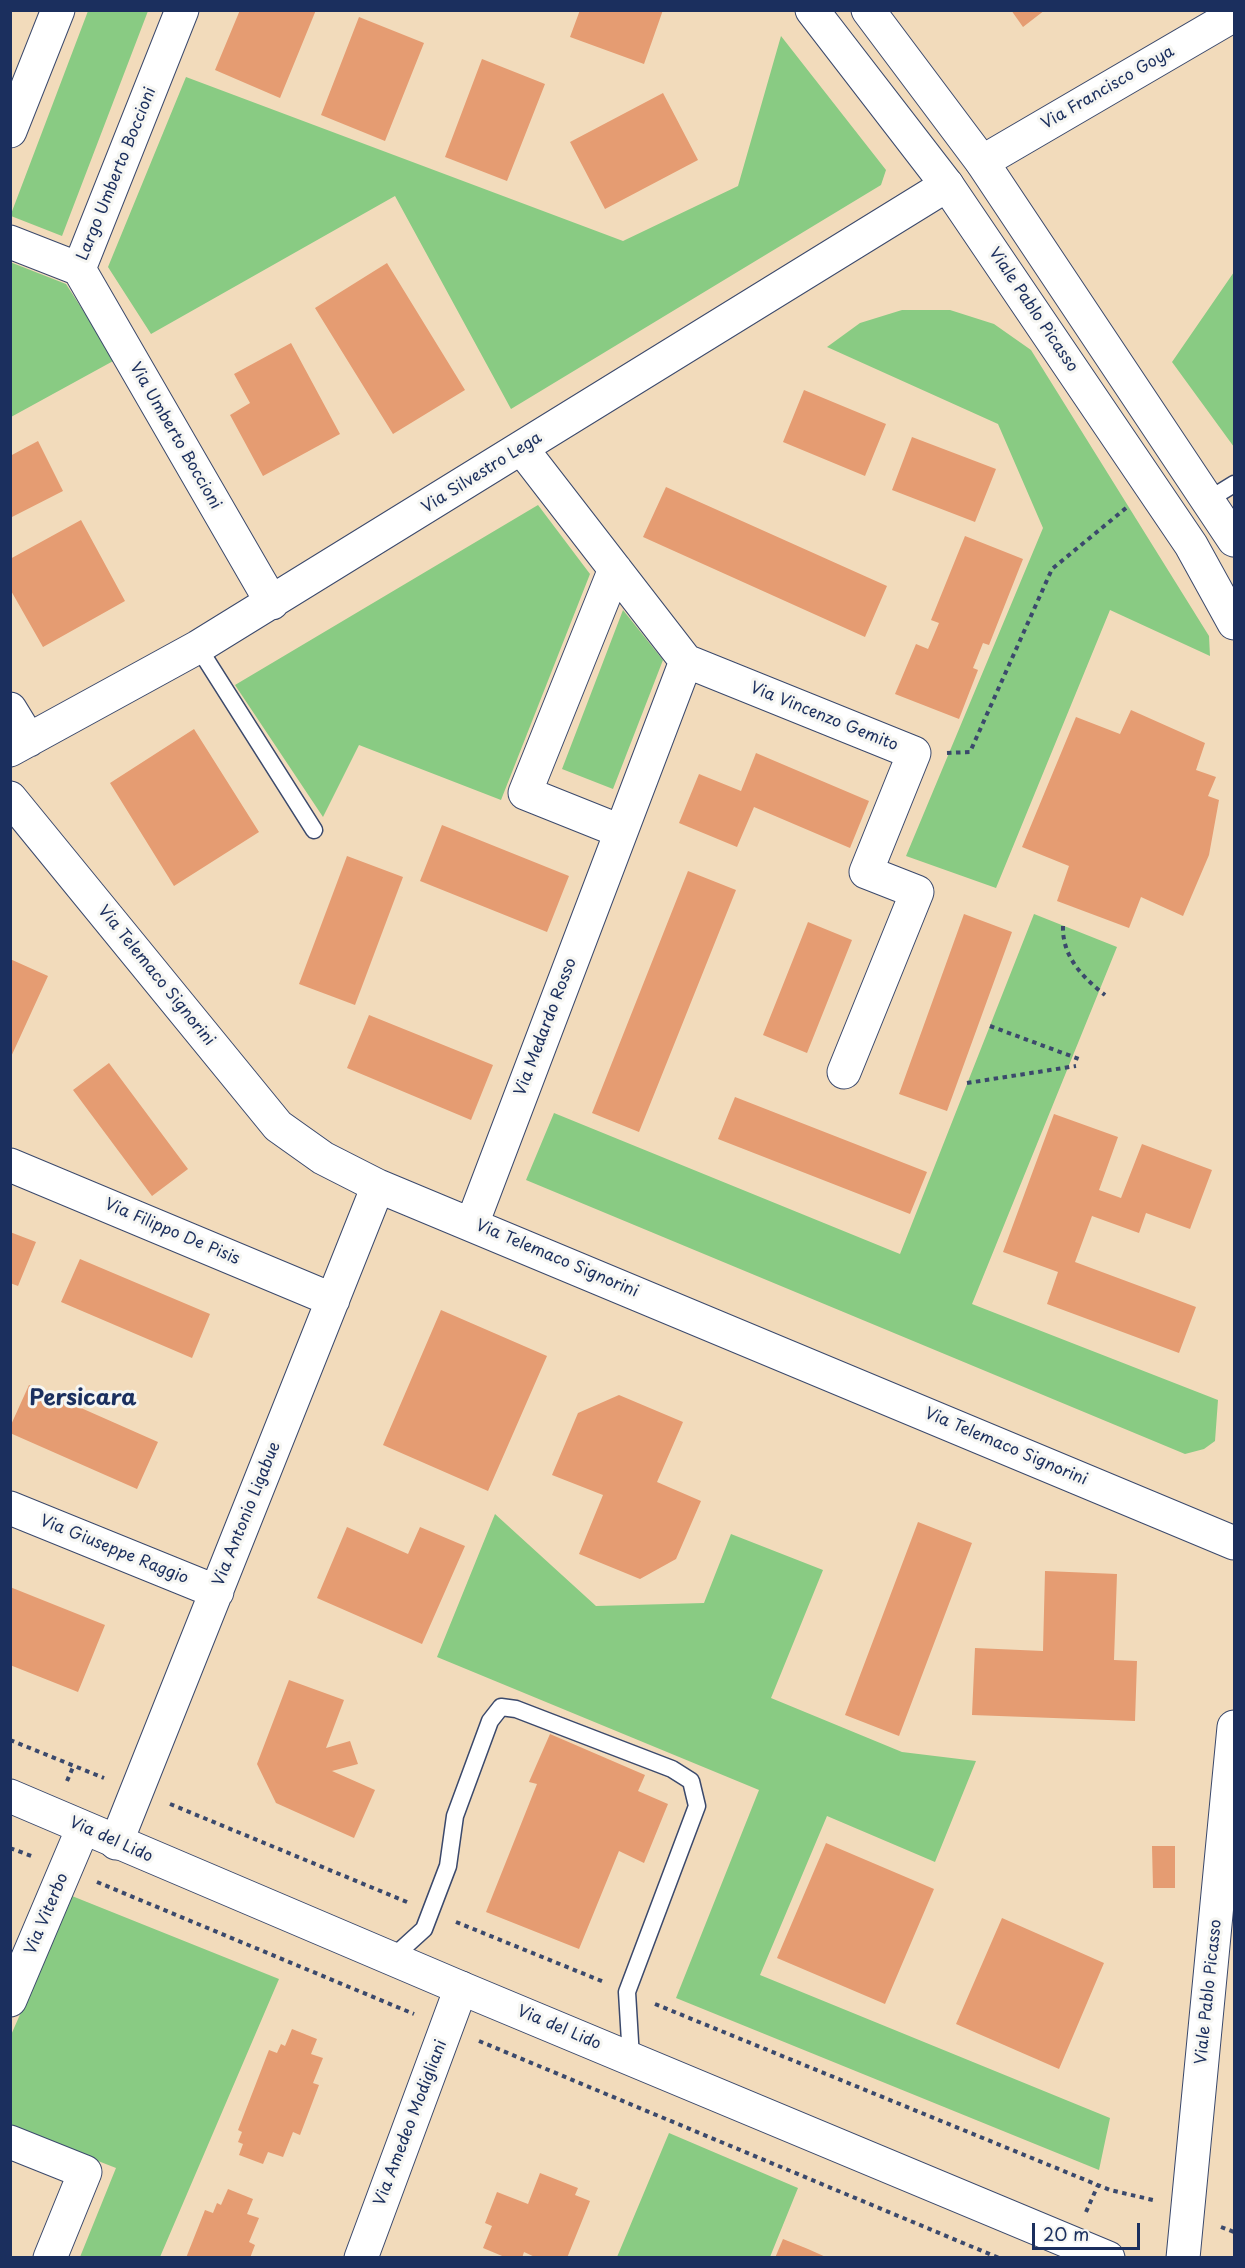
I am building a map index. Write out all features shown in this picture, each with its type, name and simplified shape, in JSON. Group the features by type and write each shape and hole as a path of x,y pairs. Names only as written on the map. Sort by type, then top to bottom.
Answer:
{"street":[{"path":"10,131 58,10"},
{"name":"Largo Umberto Boccioni","path":"10,242 79,269 182,10"},
{"name":"Viale Pablo Picasso","path":"812,10 947,185 1191,545 1234,623"},
{"path":"868,10 982,162 1221,492 1234,540"},
{"name":"Via Francisco Goya","path":"982,162 1234,15"},
{"name":"Via Silvestro Lega","path":"20,745 198,647 272,603 947,185"},
{"name":"Via Umberto Boccioni","path":"79,269 272,603"},
{"path":"522,449 686,661"},
{"path":"615,568 525,793 620,831"},
{"name":"Via Vincenzo Gemito","path":"686,661 914,753 866,872 917,892 844,1072"},
{"name":"Via Medardo Rosso","path":"472,1224 686,661"},
{"path":"10,709 20,745"},
{"name":"Via Telemaco Signorini","path":"10,798 278,1126 324,1158 378,1186 1234,1543"},
{"name":"Via Filippo De Pisis","path":"10,1165 333,1300"},
{"name":"Via Antonio Ligabue","path":"116,1843 378,1186"},
{"name":"Via Giuseppe Raggio","path":"10,1508 217,1592"},
{"name":"Viale Pablo Picasso","path":"1183,2258 1234,1726"},
{"name":"Via del Lido","path":"10,1796 391,1959 1108,2258"},
{"name":"Via Viterbo","path":"10,2000 83,1828"},
{"name":"Via Amedeo Modigliani","path":"361,2258 461,1988"},
{"path":"10,2142 85,2172 50,2258"}],"lane":[{"path":"198,647 314,830"},
{"path":"391,1959 424,1929 448,1866 455,1816 490,1721 501,1707 516,1709 672,1769 691,1781 697,1806 627,1992 631,2058"}],"path":[{"path":"914,753 970,752 1052,569 1152,487"},
{"path":"1063,926 1063,939 1071,960 1085,980 1105,994"},
{"path":"990,1026 1079,1059"},
{"path":"967,1083 1076,1066"},
{"path":"10,1740 97,1775"},
{"path":"186,1810 375,1888"},
{"path":"10,1848 39,1859"},
{"path":"95,1881 401,2008"},
{"path":"460,1923 594,1978"},
{"path":"693,2019 1110,2190 1146,2197"},
{"path":"498,2049 999,2258"}],"green space":[{"path":"88,11 148,11 62,236 11,216 11,214"},
{"path":"781,36 886,170 881,185 511,409 395,196 151,334 108,267 186,77 623,241 738,186"},
{"path":"10,262 66,284 115,360 11,417"},
{"path":"1234,272 1234,447 1172,362"},
{"path":"902,310 950,310 994,324 1031,350 1209,636 1210,656 1110,610 996,888 906,856 1043,528 998,424 827,347 860,323"},
{"path":"538,505 590,574 501,800 359,745 323,817 235,685"},
{"path":"623,610 663,660 613,789 562,769"},
{"path":"1034,914 1117,947 972,1304 1218,1400 1215,1441 1204,1449 1185,1454 526,1180 554,1113 900,1254"},
{"path":"495,1514 596,1606 704,1603 731,1534 823,1570 771,1698 902,1752 976,1761 935,1862 827,1816 760,1975 1110,2118 1099,2170 676,1998 759,1790 437,1657"},
{"path":"72,1896 279,1979 160,2257 80,2257 116,2168 11,2127 11,2035"},
{"path":"669,2133 798,2188 770,2257 617,2257"}],"building":[{"path":"240,10 316,10 280,98 215,70"},
{"path":"580,10 663,10 644,64 570,37"},
{"path":"1011,10 1045,10 1023,27"},
{"path":"359,17 424,43 385,141 321,115"},
{"path":"482,59 545,84 507,181 445,157"},
{"path":"663,93 698,160 605,209 570,142"},
{"path":"387,263 465,390 393,434 315,308"},
{"path":"291,343 340,434 263,476 230,415 250,403 234,374"},
{"path":"804,390 886,424 865,476 783,442"},
{"path":"912,437 996,469 975,522 892,490"},
{"path":"38,441 63,491 10,518 10,456"},
{"path":"666,487 887,586 865,637 643,537"},
{"path":"81,520 125,601 43,647 10,589 10,559"},
{"path":"965,536 1023,559 989,645 983,643 973,668 978,670 959,719 895,694 916,644 928,649 939,623 931,620"},
{"path":"1131,710 1205,743 1196,770 1216,777 1208,796 1219,800 1209,855 1183,916 1141,897 1129,928 1057,901 1069,866 1022,847 1076,717 1120,734"},
{"path":"194,729 259,832 174,886 110,783"},
{"path":"756,753 869,801 850,848 754,807 737,847 679,823 699,774 741,791"},
{"path":"442,825 569,876 547,932 420,881"},
{"path":"347,856 403,877 355,1005 299,984"},
{"path":"688,871 736,890 639,1132 592,1113"},
{"path":"964,914 1012,932 947,1111 899,1094"},
{"path":"808,922 852,940 807,1053 763,1035"},
{"path":"10,959 48,976 10,1059"},
{"path":"369,1015 493,1065 471,1120 347,1068"},
{"path":"109,1063 188,1169 152,1196 73,1090"},
{"path":"735,1097 927,1172 910,1214 718,1139"},
{"path":"1054,1114 1118,1137 1099,1190 1121,1198 1142,1144 1212,1170 1190,1229 1146,1213 1139,1233 1092,1216 1075,1262 1196,1307 1179,1353 1047,1304 1058,1272 1003,1252"},
{"path":"10,1232 36,1242 18,1286 10,1283"},
{"path":"80,1259 210,1314 192,1358 61,1302"},
{"path":"441,1310 547,1356 488,1491 383,1445"},
{"path":"29,1385 158,1442 137,1489 10,1433 10,1427"},
{"path":"619,1395 683,1422 657,1482 701,1501 676,1559 640,1579 579,1554 603,1495 552,1475 578,1413"},
{"path":"918,1522 972,1543 899,1736 845,1715"},
{"path":"347,1527 408,1554 420,1527 465,1546 422,1644 317,1598"},
{"path":"1045,1571 1117,1574 1114,1660 1137,1661 1135,1721 972,1715 975,1648 1043,1651"},
{"path":"10,1587 105,1625 78,1692 10,1665"},
{"path":"289,1680 344,1700 326,1748 350,1741 358,1764 332,1771 375,1790 354,1838 276,1803 257,1764"},
{"path":"550,1734 645,1775 638,1791 668,1804 644,1863 619,1851 579,1949 486,1912 537,1784 529,1782"},
{"path":"826,1843 934,1889 885,2004 777,1958"},
{"path":"1152,1846 1175,1846 1175,1888 1153,1888"},
{"path":"1002,1918 1104,1963 1059,2069 956,2024"},
{"path":"292,2029 317,2039 311,2054 323,2058 313,2083 319,2085 300,2135 293,2132 283,2157 268,2152 263,2164 239,2155 243,2144 238,2142 242,2132 238,2130 269,2050 277,2053 281,2044 285,2046"},
{"path":"540,2173 578,2188 575,2195 590,2201 567,2258 537,2258 524,2252 522,2258 507,2258 483,2248 492,2226 485,2223 497,2192 528,2204"},
{"path":"228,2189 253,2199 247,2214 259,2218 249,2242 255,2245 250,2258 186,2258 205,2210 213,2213 217,2203 221,2205"},
{"path":"783,2239 808,2249 828,2258 775,2258"}],"district":[{"name":"Persicara","path":"83,1399"}]}
